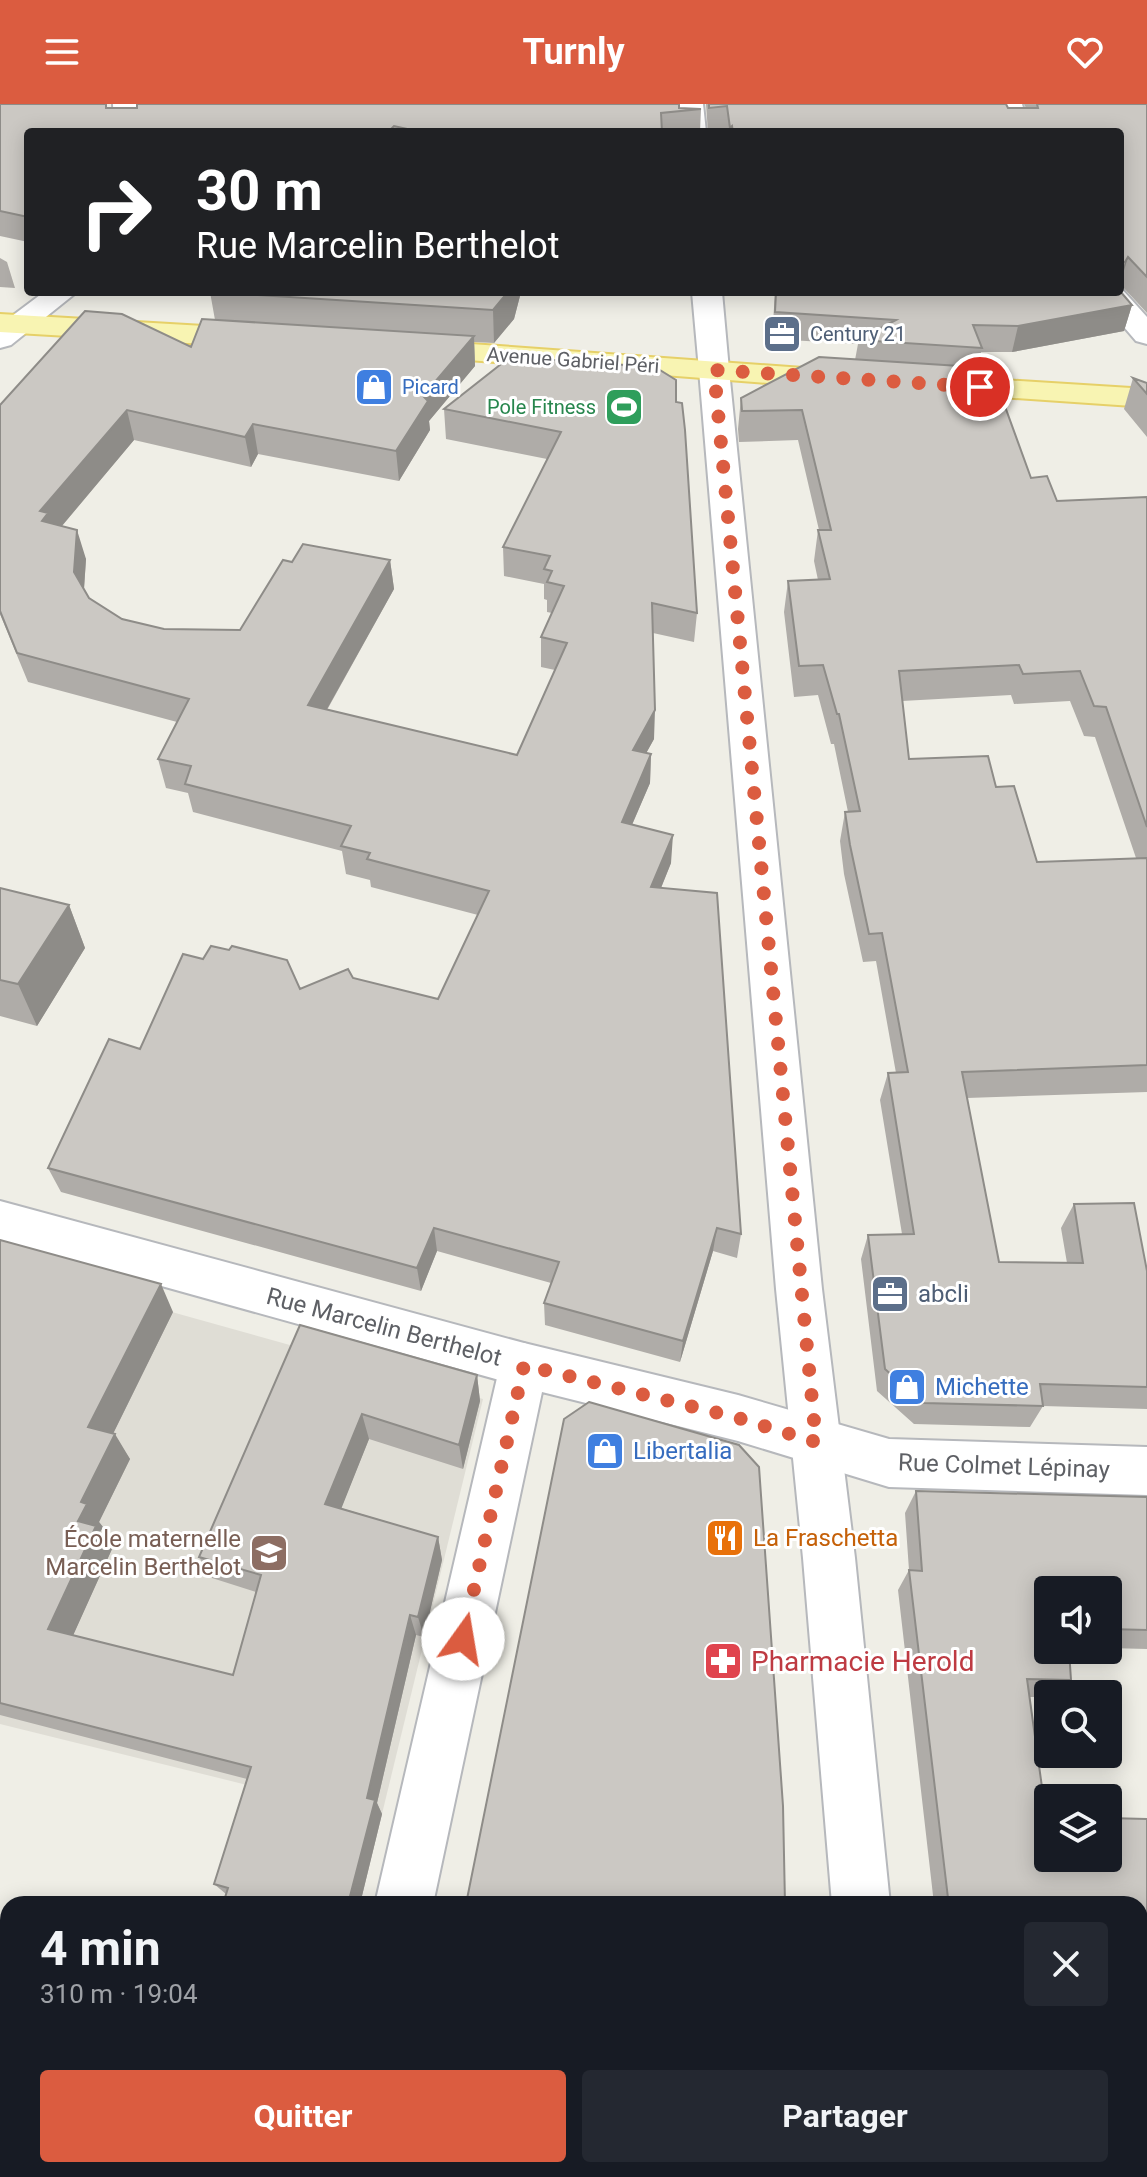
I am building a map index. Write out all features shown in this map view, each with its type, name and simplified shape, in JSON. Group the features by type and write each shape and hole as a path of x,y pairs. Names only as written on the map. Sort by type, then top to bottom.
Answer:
{"main road":[{"path":"8,328 283,340"},
{"name":"Avenue Gabriel Péri","path":"392,347 867,381"},
{"path":"914,384 1147,398"}],"street":[{"path":"126,104 127,128"},
{"path":"690,104 693,128"},
{"path":"1009,104 1016,128"},
{"path":"8,328 56,296"},
{"path":"707,296 860,1896"},
{"path":"1113,296 1147,335"},
{"name":"Rue Marcelin Berthelot","path":"0,1221 524,1365 738,1418 816,1442"},
{"path":"406,1896 524,1365"},
{"name":"Rue Colmet Lépinay","path":"816,1442 889,1463 1147,1471"}],"shaded area":[{"path":"0,1264 483,1399 381,1818 0,1724"}],"building":[{"path":"0,104 106,104 106,108 137,108 137,104 679,104 679,108 701,109 661,113 662,128 24,128 24,216 0,211"},
{"path":"709,104 1006,104 1008,108 1038,108 1037,104 1147,104 1147,277 1128,257 1124,262 1124,128 730,128 727,106 709,108"},
{"path":"273,296 505,296 493,310"},
{"path":"776,296 1124,296 1132,305 1018,326 973,325 982,348 858,340 896,320 775,312"},
{"path":"85,311 122,314 191,347 202,319 474,336 423,396 428,401 396,451 253,424 245,437 127,410 40,511 48,513 42,521 77,530 74,572 89,598 122,619 164,629 240,630 283,560 292,562 303,544 390,560 308,705 517,755 567,643 541,637 564,586 547,582 552,571 544,569 550,556 503,547 561,432 444,409 510,357 655,367 676,380 676,402 682,403 685,430 697,613 652,603 655,710 633,750 651,754 622,822 673,835 651,887 717,893 741,1234 717,1228 683,1341 544,1303 559,1262 434,1228 417,1268 48,1168 109,1039 140,1049 183,954 203,959 211,946 229,950 232,946 287,960 300,989 348,969 353,978 438,999 489,891 367,859 370,853 341,846 351,826 185,784 191,766 158,759 189,699 17,653 0,611 0,405"},
{"path":"819,357 991,368 1031,478 1047,476 1057,501 1147,497 1147,827 1106,707 1094,706 1080,671 1023,674 1019,665 899,671 909,759 988,756 996,787 1014,786 1037,862 1147,858 1147,1065 962,1072 999,1262 1083,1263 1074,1204 1134,1203 1147,1271 1147,1387 1040,1384 1043,1406 923,1403 885,1369 868,1235 914,1234 888,1073 908,1072 882,933 869,934 850,845 845,812 860,811 839,714 823,665 799,666 788,581 830,579 818,530 831,530 802,410 742,411 741,398"},
{"path":"1133,378 1147,383 1147,394"},
{"path":"0,888 69,905 18,984 0,980"},
{"path":"0,1240 161,1284 88,1427 115,1434 81,1502 87,1504 78,1521 96,1526 48,1629 233,1675 261,1575 199,1557 300,1325 477,1375 459,1445 362,1414 325,1504 438,1537 418,1617 410,1615 367,1798 375,1800 350,1896 226,1896 228,1888 214,1884 251,1767 0,1703"},
{"path":"589,1402 739,1445 759,1467 783,1806 785,1896 468,1896 564,1419"},
{"path":"916,1491 1147,1497 1147,1630 1122,1629 1122,1576 1034,1576 1034,1664 1070,1664 1071,1680 1027,1679 1034,1729 1034,1768 1039,1768 1042,1784 1034,1784 1034,1872 1122,1872 1122,1818 1147,1819 1147,1896 948,1896 909,1570 922,1571"}],"place":[{"name":"Century 21","path":"782,334"},
{"name":"Picard","path":"374,387"},
{"name":"Pole Fitness","path":"624,407"},
{"name":"abcli","path":"890,1294"},
{"name":"Michette","path":"907,1387"},
{"name":"Libertalia","path":"605,1451"},
{"name":"La Fraschetta","path":"725,1538"},
{"name":"École maternelle Marcelin Berthelot","path":"269,1553"},
{"name":"Pharmacie Herold","path":"723,1661"}],"route":[{"path":"463,1639 524,1365 738,1418 816,1442 799,1289 714,370 980,387"}]}
